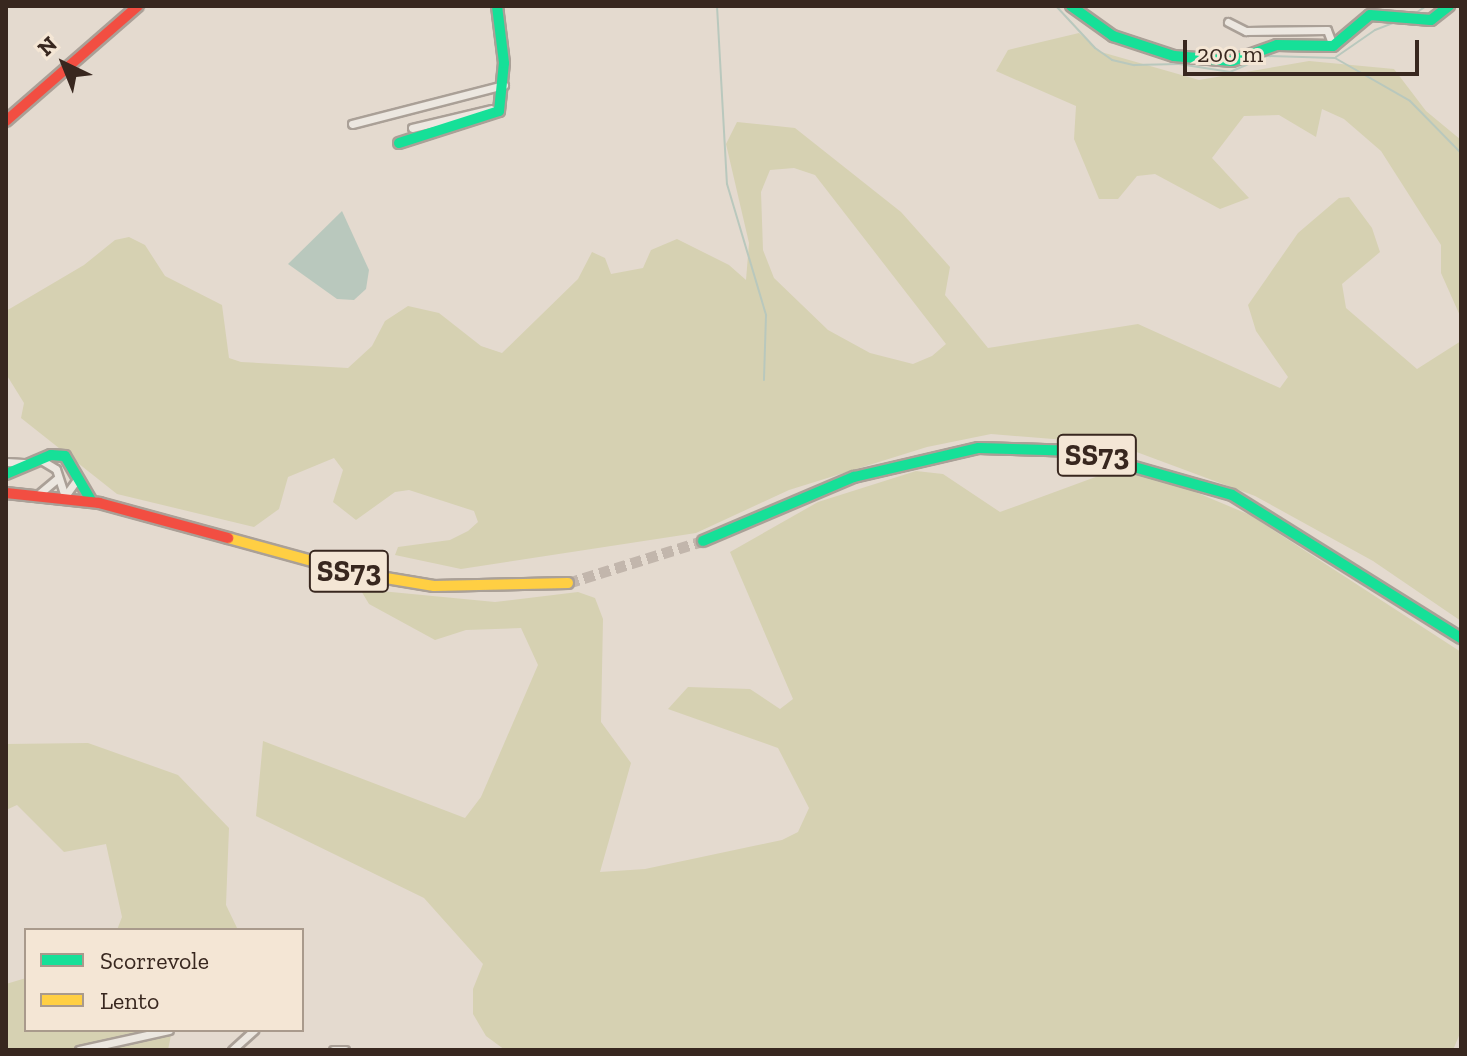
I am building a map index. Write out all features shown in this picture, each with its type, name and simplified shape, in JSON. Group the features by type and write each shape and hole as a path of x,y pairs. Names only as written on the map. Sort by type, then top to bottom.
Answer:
{"main road":[{"path":"6,121 138,6"},
{"path":"399,143 477,122 501,106 504,85 497,6"},
{"path":"1071,6 1113,36 1174,56 1232,61 1277,45 1333,46 1370,15 1431,20 1449,6"},
{"name":"SS73","path":"703,541 854,477 979,448 1078,451 1164,472 1232,495 1461,638"},
{"path":"6,474 30,463 65,456 92,502"},
{"name":"SS73","path":"6,493 65,496 356,573 434,586 568,583"}],"street":[{"path":"1228,22 1246,31 1327,30 1333,46"},
{"path":"352,124 504,85"},
{"path":"412,128 501,106"},
{"path":"41,460 51,464 65,496"},
{"path":"6,462 30,463"},
{"path":"40,493 58,478"},
{"path":"65,496 78,478"},
{"path":"79,1050 160,1032"},
{"path":"232,1050 252,1032"},
{"path":"333,1050 345,1050"}],"shaded area":[{"path":"1079,33 1101,52 1199,80 1309,61 1394,69 1426,111 1461,140 1461,318 1441,273 1441,245 1381,151 1344,119 1322,109 1316,137 1279,115 1244,116 1212,158 1249,198 1220,209 1155,174 1137,176 1118,199 1099,199 1074,139 1076,106 996,71 1008,50"},
{"path":"737,122 795,128 901,212 950,267 945,295 988,348 1138,324 1280,388 1288,377 1256,331 1248,305 1298,233 1339,198 1349,197 1372,228 1380,252 1342,284 1346,308 1417,369 1461,341 1461,621 1373,561 1255,496 1115,444 991,434 927,447 789,490 696,533 461,569 395,555 398,547 450,540 468,531 478,522 474,511 409,490 395,492 356,520 333,502 343,470 334,458 288,477 279,509 254,527 117,494 21,418 24,403 6,374 6,311 84,265 115,240 129,237 145,245 165,276 222,305 229,358 241,362 348,368 372,346 385,321 408,306 439,313 481,346 502,353 578,279 592,252 605,258 611,274 643,268 651,250 677,239 729,265 746,280 749,243 726,144","holes":["794,168 815,175 946,344 932,356 913,364 870,353 828,330 774,278 763,250 761,192 770,170"]},
{"path":"342,211 369,270 366,289 354,300 337,299 288,264"},
{"path":"1143,470 1250,515 1461,652 1461,1031 1453,1050 505,1050 486,1036 473,1014 473,989 483,964 424,898 256,816 263,741 465,818 481,797 538,665 521,628 466,630 435,640 369,604 360,589 495,602 578,592 595,598 603,619 601,722 631,763 600,872 645,869 782,840 798,832 809,808 778,748 668,709 688,687 750,689 780,709 793,699 730,552 818,502 916,471 943,474 1000,512 1101,475"},
{"path":"88,743 178,775 229,828 226,905 237,928 118,928 122,917 106,844 64,852 17,805 6,810 6,744"},
{"path":"24,979 24,1032 172,1032 168,1050 6,1050 6,984"}],"waterway":[{"path":"717,6 727,184 766,315 764,380"},
{"path":"1056,6 1095,48 1112,60 1134,65 1179,64 1230,72 1267,56 1335,58 1410,101 1461,153"},
{"path":"1416,13 1426,6"},
{"path":"1336,57 1375,30 1399,21"}],"tunnel":[{"path":"568,583 703,541"}],"traffic: fast":[{"path":"399,143 499,111 504,63 497,6"},
{"path":"1071,6 1113,36 1174,56 1232,61 1277,45 1333,46 1370,15 1431,20 1449,6"},
{"path":"703,541 854,477 979,448 1078,451 1232,495 1461,638"},
{"path":"6,474 51,455 65,456 92,502"}],"traffic: slow":[{"path":"228,538 356,573 434,586 568,583"}],"traffic: jam":[{"path":"6,121 138,6"},
{"path":"6,493 99,503 228,538"}]}
